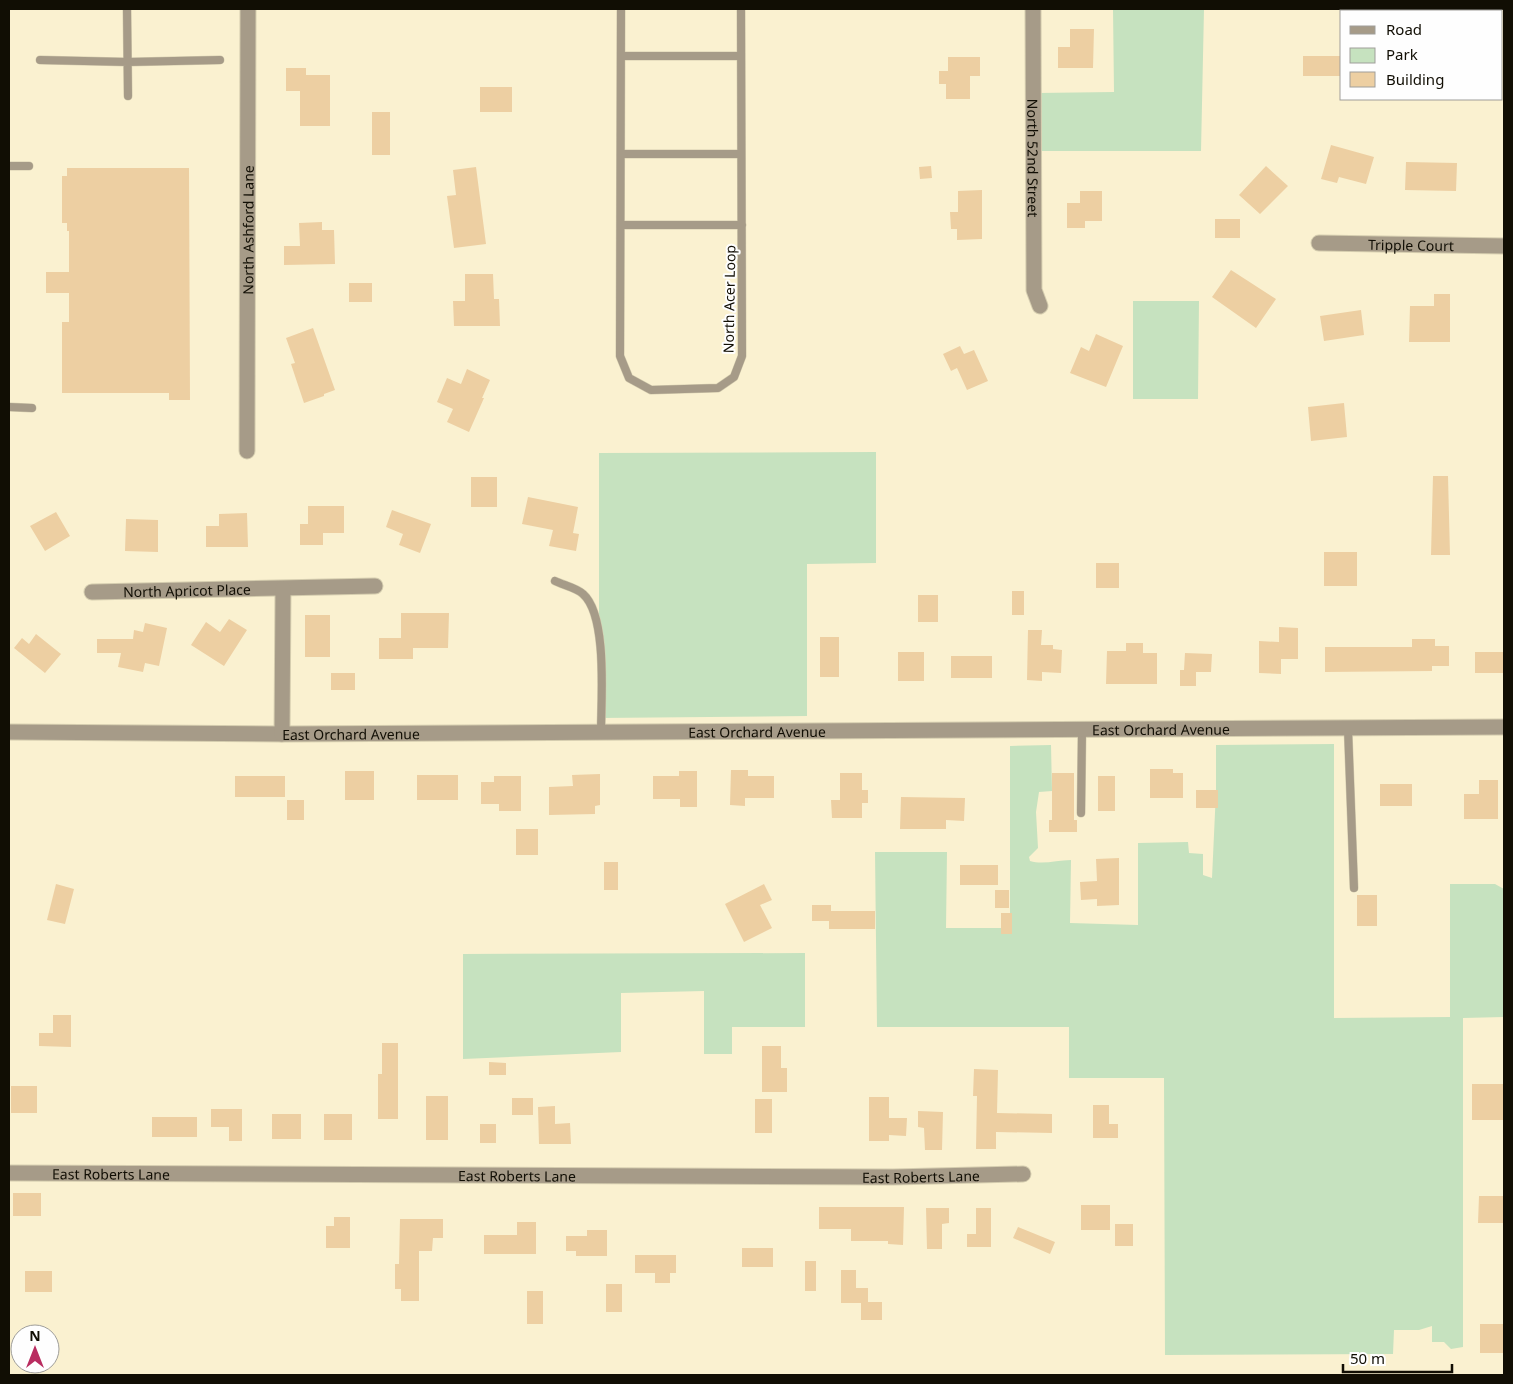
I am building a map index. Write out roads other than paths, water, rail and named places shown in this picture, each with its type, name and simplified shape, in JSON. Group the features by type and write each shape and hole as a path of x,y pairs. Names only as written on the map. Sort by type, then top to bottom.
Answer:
{"street":[{"name":"North Ashford Lane","path":"247,451 248,9"},
{"name":"North 52nd Street","path":"1033,9 1034,290 1040,306"},
{"name":"Tripple Court","path":"1320,243 1504,246"},
{"name":"North Apricot Place","path":"92,592 375,586"},
{"path":"282,734 283,589"},
{"name":"East Orchard Avenue","path":"9,732 282,734 601,733 1504,727"},
{"name":"East Roberts Lane","path":"9,1173 883,1177 1023,1174"}],"lane":[{"path":"127,9 128,96"},
{"name":"North Acer Loop","path":"621,9 620,356 629,378 651,390 718,388 734,377 742,356 740,9"},
{"path":"621,56 741,56"},
{"path":"40,60 128,62 220,60"},
{"path":"621,154 741,154"},
{"path":"9,166 29,166"},
{"path":"621,225 742,225"},
{"path":"9,407 32,408"},
{"path":"555,581 583,594 596,612 602,656 601,733"},
{"path":"1348,729 1354,888"},
{"path":"1081,813 1082,730"}]}
